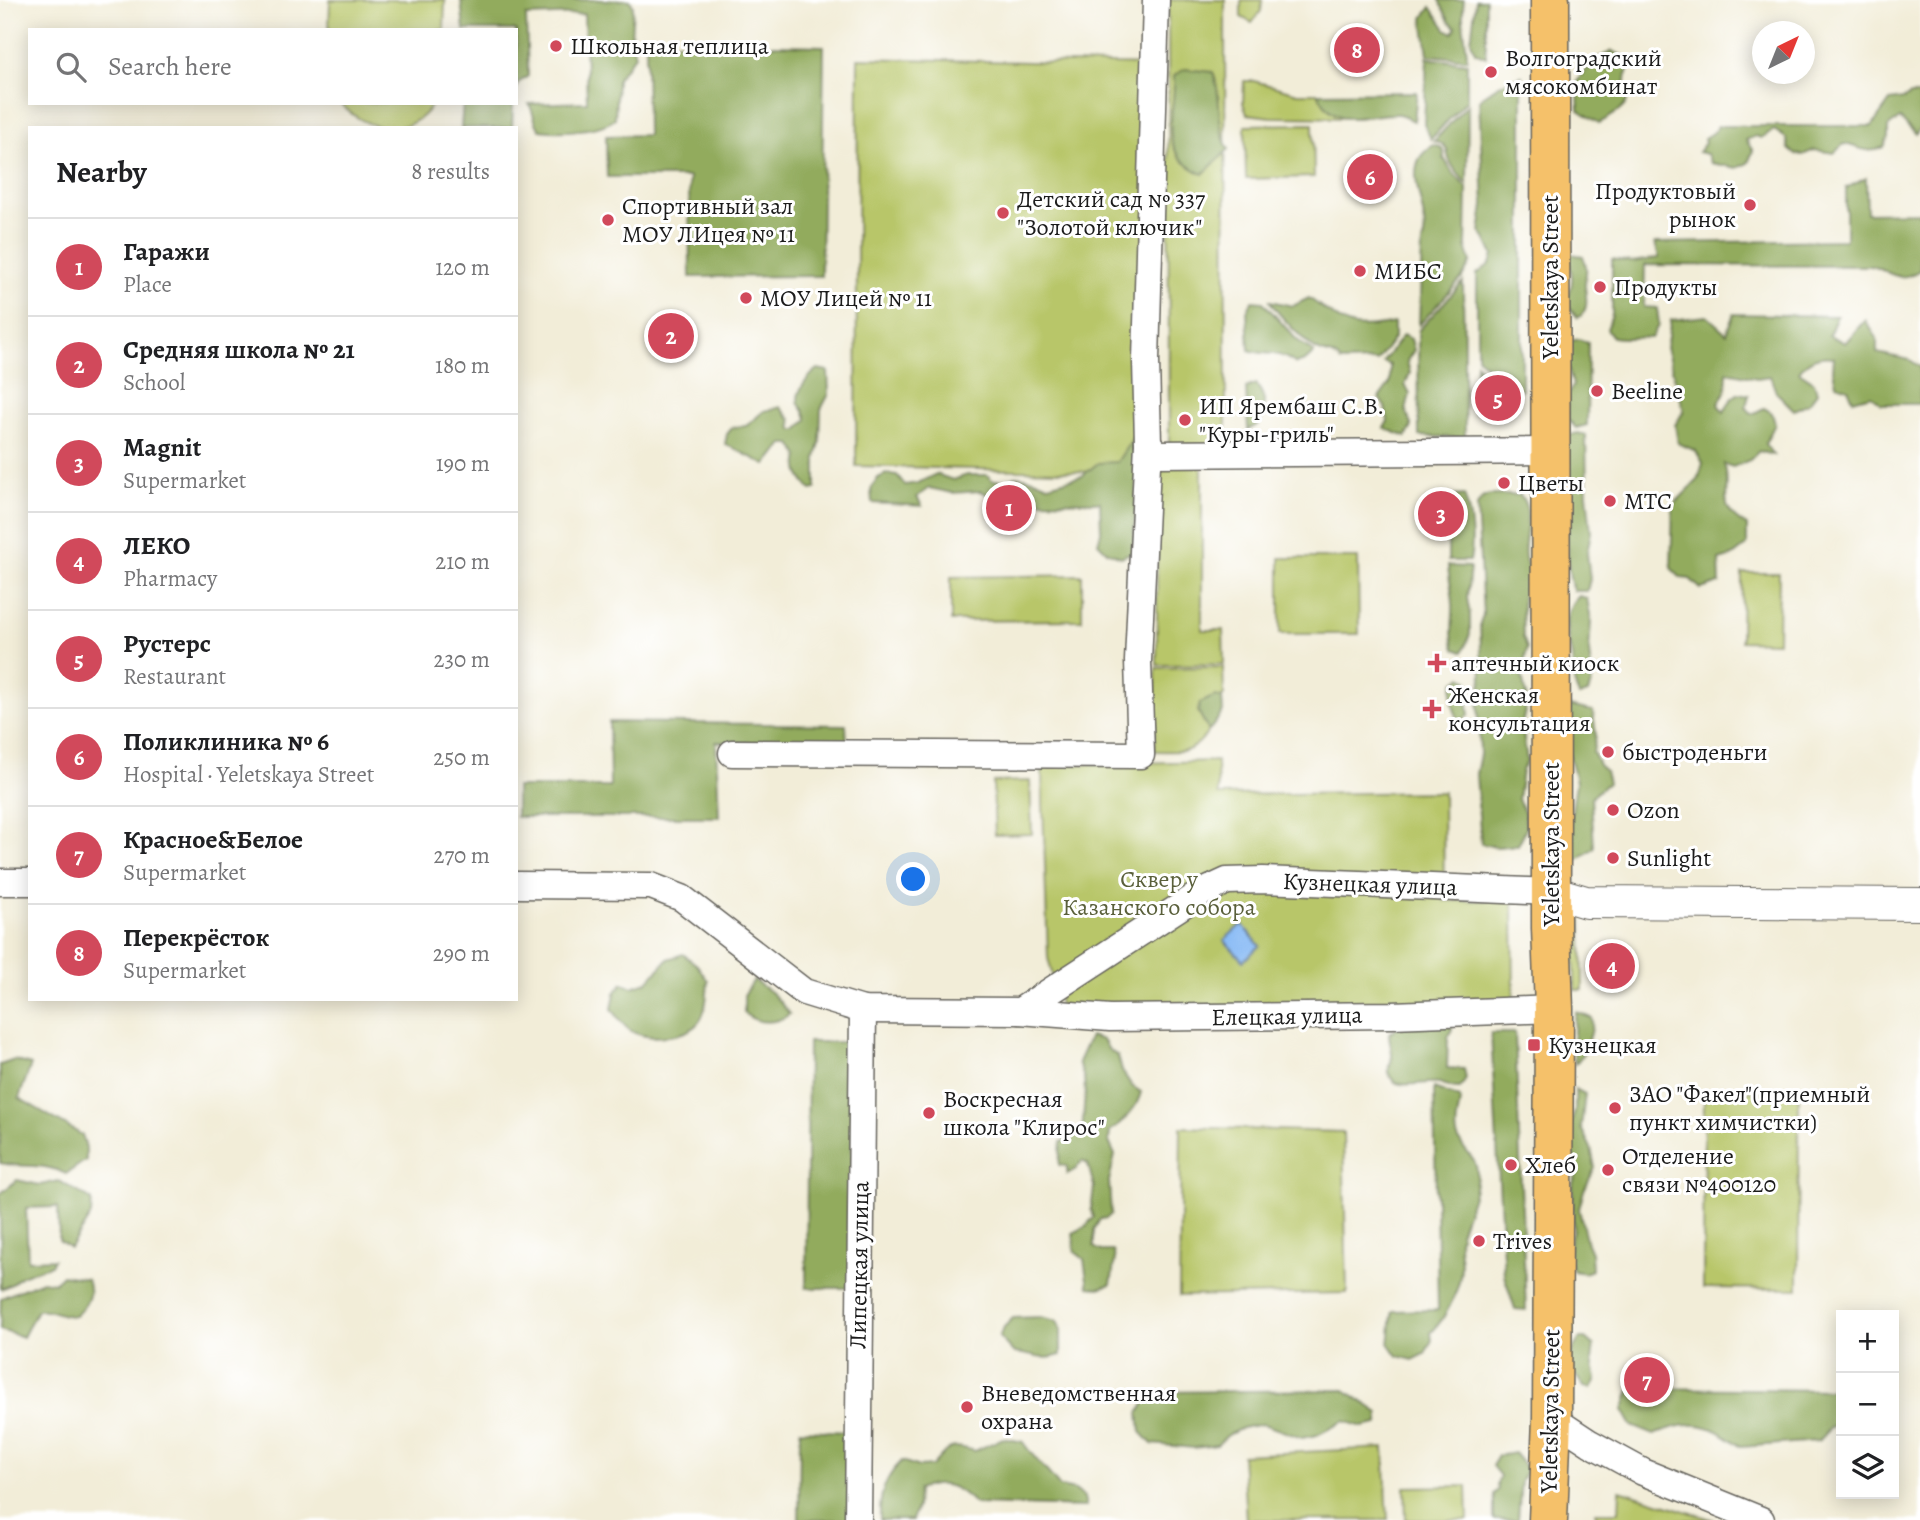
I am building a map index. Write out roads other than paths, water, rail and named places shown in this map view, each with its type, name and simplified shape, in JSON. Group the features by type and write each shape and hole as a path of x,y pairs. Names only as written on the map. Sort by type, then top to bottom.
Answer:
{"main road":[{"name":"Yeletskaya Street","path":"1548,1520 1552,1433 1554,1009 1550,0"}],"street":[{"path":"732,753 1140,755 1138,661 1148,443 1146,362 1156,0"},
{"path":"1148,443 1157,454 1551,451"},
{"name":"Кузнецкая улица","path":"1020,1011 1201,893 1227,881 1263,880 1552,892 1586,902 1920,904"},
{"path":"0,882 28,882"},
{"path":"518,885 651,886 682,898 804,992 863,1010 1020,1011"},
{"name":"Елецкая улица","path":"1020,1011 1110,1018 1392,1015 1554,1009"},
{"name":"Липецкая улица","path":"858,1520 863,1010"},
{"path":"1552,1433 1611,1454 1643,1472 1761,1520"}],"water":[{"path":"1242,924 1260,946 1243,961 1224,940"}],"place":[{"name":"Школьная теплица","path":"556,46"},
{"name":"Перекрёсток","path":"1357,50"},
{"name":"Волгоградский мясокомбинат","path":"1491,72"},
{"name":"Поликлиника № 6","path":"1370,177"},
{"name":"Продуктовый рынок","path":"1750,205"},
{"name":"Детский сад № 337 \"Золотой ключик\"","path":"1003,213"},
{"name":"Спортивный зал МОУ ЛИцея № 11","path":"608,220"},
{"name":"МИБС","path":"1360,271"},
{"name":"Продукты","path":"1600,287"},
{"name":"МОУ Лицей № 11","path":"746,298"},
{"name":"Средняя школа № 21","path":"671,336"},
{"name":"Beeline","path":"1597,391"},
{"name":"Рустерс","path":"1498,398"},
{"name":"ИП Ярембаш С.В. \"Куры-гриль\"","path":"1185,420"},
{"name":"Цветы","path":"1504,483"},
{"name":"МТС","path":"1610,501"},
{"name":"Гаражи","path":"1009,508"},
{"name":"Magnit","path":"1441,514"},
{"name":"аптечный киоск","path":"1437,663"},
{"name":"Женская консультация","path":"1432,709"},
{"name":"быстроденьги","path":"1608,752"},
{"name":"Ozon","path":"1613,810"},
{"name":"Sunlight","path":"1613,858"},
{"name":"ЛЕКО","path":"1612,966"},
{"name":"Кузнецкая","path":"1534,1045"},
{"name":"ЗАО \"Факел\"(приемный пункт химчистки)","path":"1615,1108"},
{"name":"Воскресная школа \"Клирос\"","path":"929,1113"},
{"name":"Хлеб","path":"1511,1165"},
{"name":"Отделение связи №400120","path":"1608,1170"},
{"name":"Trives","path":"1479,1241"},
{"name":"Красное&Белое","path":"1647,1380"},
{"name":"Вневедомственная охрана","path":"967,1407"}],"park label":[{"name":"Сквер у Казанского собора","path":"1159,893"}]}
